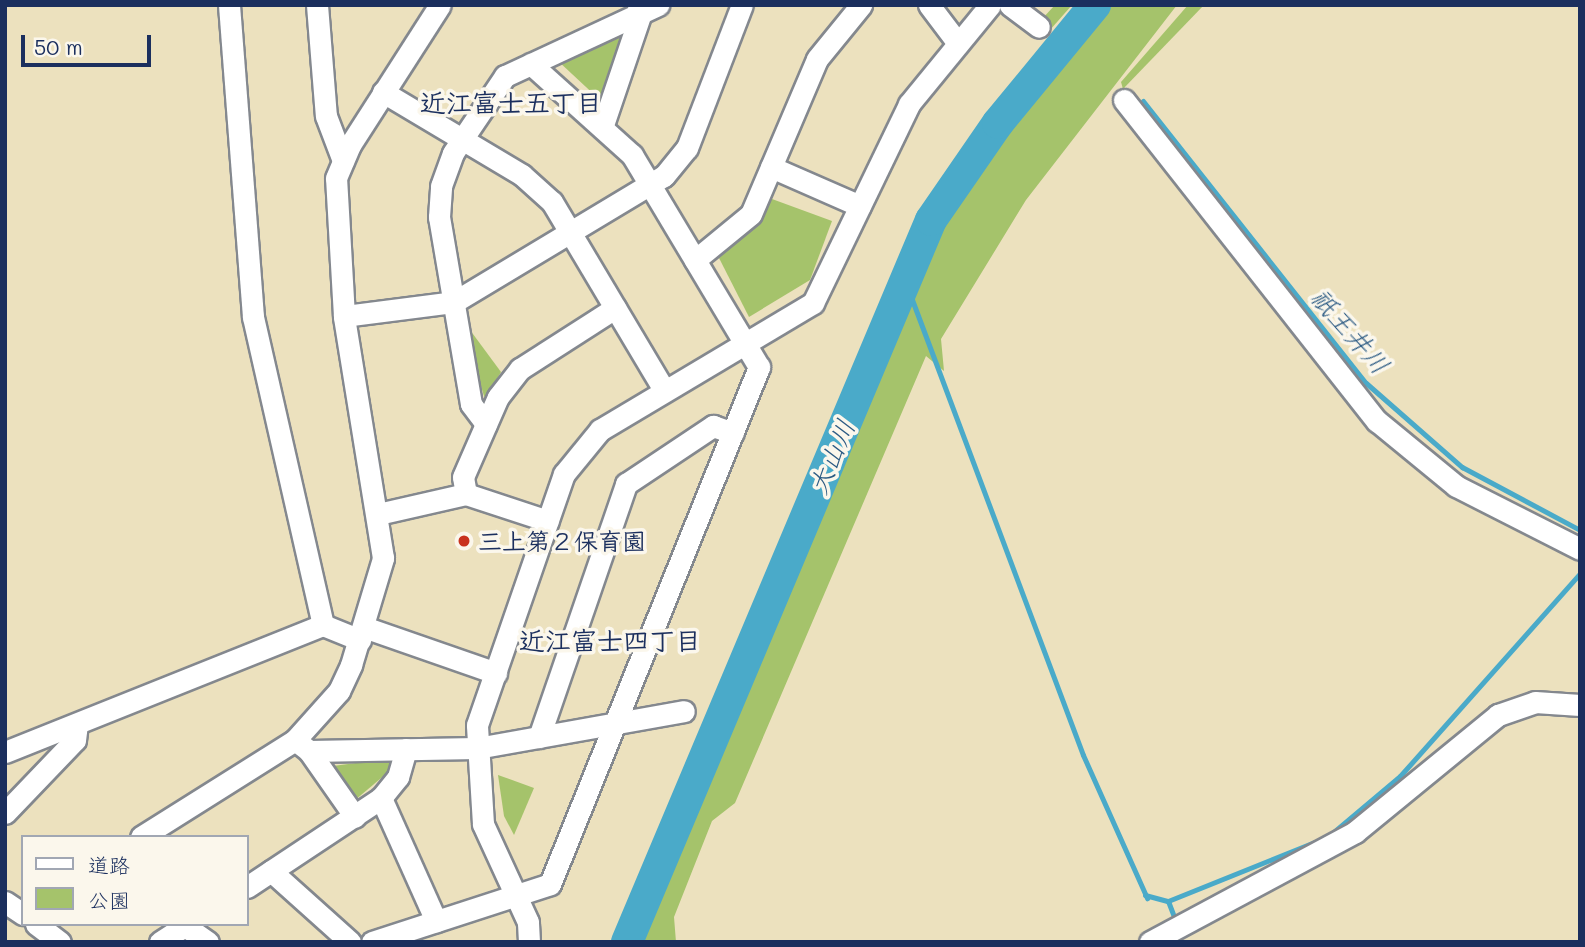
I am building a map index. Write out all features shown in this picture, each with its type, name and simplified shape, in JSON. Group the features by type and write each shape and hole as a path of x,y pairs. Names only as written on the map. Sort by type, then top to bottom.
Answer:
{"street":[{"path":"229,5 253,317 323,625"},
{"path":"317,5 326,116 343,161"},
{"path":"144,835 302,745 339,691 362,634 383,558 344,316 336,178 383,92 440,5"},
{"path":"344,316 454,302 650,184 687,148 742,5"},
{"path":"695,260 738,231 771,167 817,59 861,5"},
{"path":"929,5 957,42"},
{"path":"529,942 515,895 483,824 477,725 548,521 581,446 664,390 813,303 909,104 957,42 990,5"},
{"path":"1010,5 1039,27"},
{"path":"603,125 645,8"},
{"path":"486,424 471,404 439,217 441,186 461,139 505,76 645,8"},
{"path":"372,942 550,884 760,367 650,184 603,125 531,64"},
{"path":"383,92 522,175 552,202 664,390"},
{"path":"1124,100 1377,421 1456,486 1580,549"},
{"path":"771,167 860,206"},
{"path":"466,494 463,477 486,424 520,369 615,308"},
{"path":"539,737 626,484 713,426 733,433"},
{"path":"378,514 466,494 548,521"},
{"path":"5,752 323,625 496,673"},
{"path":"1150,942 1355,832 1498,715 1535,702 1580,705"},
{"path":"302,745 406,749 477,748 684,711"},
{"path":"5,813 75,740 77,724"},
{"path":"302,745 355,817"},
{"path":"248,886 381,798 398,777 406,749"},
{"path":"381,798 436,921"},
{"path":"271,871 350,942"},
{"path":"5,902 21,915"},
{"path":"34,926 60,942"},
{"path":"160,942 185,926"},
{"path":"188,926 208,942"}],"green space":[{"path":"1055,5 1072,5 1050,30 1041,20"},
{"path":"1086,5 1177,5 1026,200 941,339 944,371 926,356 735,803 712,821 674,917 676,942 618,942 889,292 1020,85"},
{"path":"1188,5 1204,5 1123,89 1121,82"},
{"path":"626,25 601,101 557,60"},
{"path":"772,199 832,221 810,280 749,317 718,256"},
{"path":"470,330 501,372 485,399 466,340"},
{"path":"386,759 393,768 354,801 333,766"},
{"path":"498,775 534,788 514,835 504,816"}],"waterway":[{"name":"大山川","path":"627,942 931,220 998,123 1095,5"},
{"name":"祇王井川","path":"1143,101 1366,383 1462,467 1580,530"},
{"path":"905,281 1083,755 1147,898"},
{"path":"1330,835 1400,776 1580,573"},
{"path":"1145,895 1168,901 1315,842"},
{"path":"1168,901 1177,924"}],"place":[{"name":"三上第２保育園","path":"464,541"}],"district":[{"name":"近江富士五丁目","path":"511,103"},
{"name":"近江富士四丁目","path":"610,641"}]}
